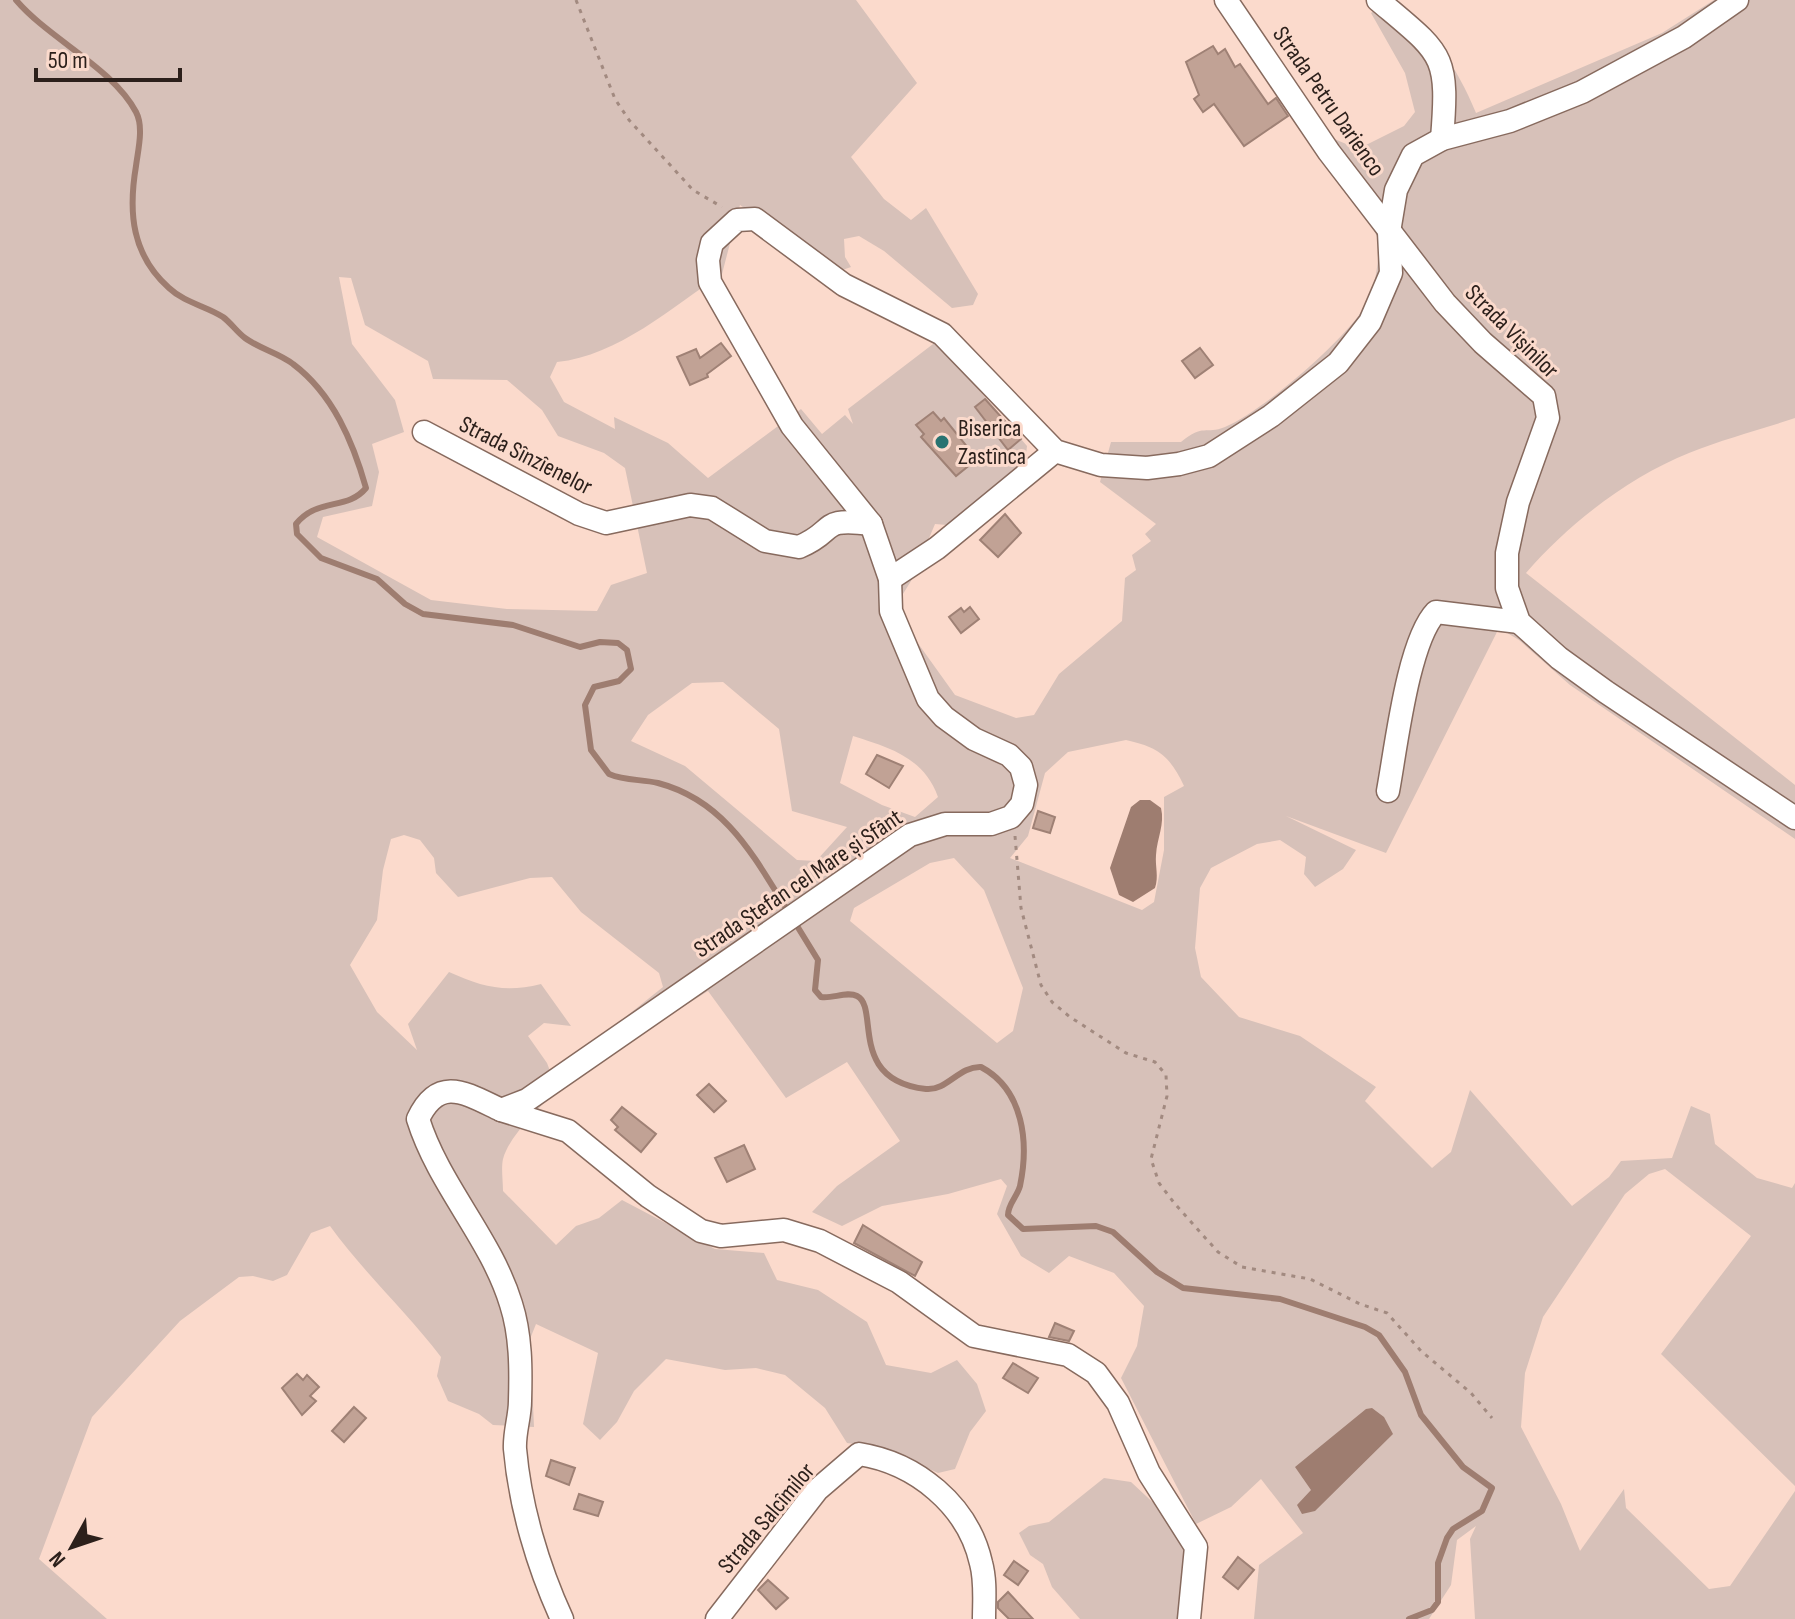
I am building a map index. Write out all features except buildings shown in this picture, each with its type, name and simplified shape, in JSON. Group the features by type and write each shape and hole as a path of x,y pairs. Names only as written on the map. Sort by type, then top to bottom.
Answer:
{"street":[{"name":"Strada Petru Darienco","path":"1226,0 1329,152 1389,232"},
{"path":"1378,0 1433,49 1442,66 1446,84 1442,139"},
{"path":"1011,817 1022,804 1026,785 1021,767 1009,755 974,739 944,717 928,699 891,611 890,579 871,524 792,426 710,282 708,260 712,243 737,220 755,219 844,285 942,334 1055,451 1101,465 1147,468 1179,464 1209,456 1271,416 1338,363 1370,322 1391,273 1389,232 1396,190 1413,155 1442,139 1510,121 1582,92 1684,37 1737,0"},
{"name":"Strada Vișinilor","path":"1389,232 1445,303 1483,343 1544,396 1548,418 1518,502 1507,553 1507,588 1519,622"},
{"name":"Strada Sînzîenelor","path":"424,432 579,514 606,523 690,505 712,508 765,541 799,547 827,525 841,520 871,524"},
{"path":"890,579 937,548 1055,451"},
{"path":"1388,791 1401,718 1424,624 1436,612 1519,622 1559,658 1606,692 1795,818"},
{"name":"Strada Ștefan cel Mare și Sfânt","path":"501,1110 527,1100 910,835 945,824 991,824 1011,817"},
{"path":"562,1619 548,1589 525,1510 514,1446 520,1402 520,1357 511,1303 486,1250 428,1150 418,1119 425,1103 444,1091 460,1090 501,1110 568,1131 648,1196 701,1231 721,1236 784,1230 820,1241 899,1282 974,1336 1068,1355 1096,1373 1118,1403 1149,1473 1196,1547 1189,1619"},
{"name":"Strada Salcîmilor","path":"717,1619 817,1490 859,1454 880,1458 909,1470 944,1495 968,1531 981,1562 984,1619"}],"path":[{"path":"576,0 615,99 636,128 693,190 712,203 755,219"},
{"path":"1011,817 1021,908 1041,985 1052,1002 1070,1017 1126,1053 1155,1062 1166,1075 1167,1096 1151,1159 1159,1183 1175,1204 1218,1252 1242,1267 1310,1279 1387,1313 1421,1351 1471,1393 1492,1418"}],"shaded area":[{"path":"0,0 856,0 917,83 851,157 884,199 911,220 926,208 978,294 973,305 952,308 884,251 859,236 844,239 845,257 851,267 837,272 740,205 722,274 623,340 580,358 557,362 550,377 564,402 615,429 614,417 668,443 708,478 801,409 822,434 845,415 853,424 848,409 937,341 1027,446 1025,464 947,525 935,524 911,581 898,602 907,628 955,695 1016,718 1034,715 1059,674 1122,621 1125,578 1136,570 1132,555 1151,541 1145,534 1156,524 1100,482 1111,442 1181,442 1200,431 1225,427 1241,419 1323,354 1367,303 1376,271 1377,237 1360,209 1320,157 1332,138 1358,149 1404,126 1415,112 1405,73 1371,13 1387,0 1397,0 1443,52 1476,113 1662,33 1714,0 1795,0 1795,418 1702,448 1644,475 1580,520 1526,573 1795,785 1795,839 1570,685 1519,640 1499,628 1386,853 1286,816 1356,850 1343,869 1315,887 1304,874 1306,857 1280,840 1257,844 1211,868 1200,888 1195,948 1201,977 1239,1017 1300,1036 1376,1087 1365,1101 1432,1168 1451,1152 1470,1090 1572,1206 1609,1177 1621,1161 1672,1158 1691,1106 1710,1114 1715,1144 1757,1178 1792,1188 1795,1183 1795,1486 1661,1354 1751,1236 1665,1169 1649,1174 1625,1194 1543,1317 1525,1373 1521,1427 1561,1504 1580,1551 1624,1489 1626,1508 1709,1589 1730,1586 1795,1491 1795,1619 1475,1619 1470,1539 1476,1526 1457,1540 1451,1585 1429,1619 1254,1619 1259,1565 1303,1533 1261,1479 1231,1507 1196,1524 1121,1378 1137,1346 1144,1306 1114,1273 1069,1256 1049,1273 1021,1256 997,1214 1007,1186 1001,1179 948,1194 882,1206 842,1226 812,1212 837,1186 900,1141 847,1062 786,1098 708,991 648,1029 628,1015 663,987 659,973 581,912 552,877 530,878 458,897 436,873 434,858 420,840 404,835 391,839 383,870 377,920 350,965 377,1012 417,1050 408,1024 449,972 494,987 541,984 571,1026 544,1023 528,1036 547,1063 556,1087 507,1149 502,1163 503,1191 556,1245 576,1226 599,1218 622,1200 715,1249 764,1253 777,1280 818,1290 867,1322 886,1365 931,1373 957,1360 977,1384 986,1411 970,1432 955,1469 938,1473 884,1448 847,1443 825,1408 785,1375 756,1368 725,1370 666,1359 634,1391 617,1422 600,1440 583,1424 598,1353 536,1324 530,1339 534,1427 493,1425 479,1414 448,1401 437,1376 441,1357 330,1226 311,1233 287,1275 273,1281 253,1276 239,1277 180,1321 92,1417 39,1559 107,1619 0,1619","holes":["339,277 351,278 365,325 428,361 433,379 507,380 542,410 558,436 604,453 625,468 647,573 611,585 597,611 507,609 431,600 317,537 323,517 372,506 379,472 372,444 404,432 395,400 352,344","723,682 779,729 792,811 847,827 816,861 797,860 685,766 631,741 648,715 692,683","853,736 904,756 924,773 938,797 915,817 882,805 840,783","1126,740 1155,750 1174,767 1184,786 1164,797 1164,850 1154,902 1142,910 1010,858 1028,836 1045,773 1068,752","954,858 984,890 1023,988 1013,1031 997,1043 850,921 854,908 930,863"]},
{"path":"1140,800 1150,800 1161,808 1162,820 1155,888 1133,902 1119,895 1110,868 1131,807"},
{"path":"1372,1408 1384,1417 1393,1434 1315,1511 1302,1514 1297,1505 1311,1490 1295,1467 1366,1409"},
{"path":"1104,1478 1131,1482 1175,1523 1189,1550 1184,1619 1080,1619 1052,1587 1043,1564 1030,1555 1019,1533 1029,1526 1049,1522"}],"waterway":[{"path":"16,0 45,28 112,81 136,112 140,131 133,217 140,247 157,275 175,293 223,317 245,338 293,364 319,390 340,420 366,488 350,500 314,510 296,524 297,534 321,558 377,579 405,604 423,614 513,625 580,647 600,642 618,643 627,650 631,669 619,681 594,687 585,705 591,750 609,774 682,791 720,817 750,852 788,911"},
{"path":"794,921 818,960 815,990 821,997 853,995 863,1003 870,1043 885,1072 901,1083 933,1089 966,1070 981,1067 1006,1089 1020,1119 1024,1152 1020,1186 1008,1215 1023,1229 1096,1226 1113,1232 1157,1272 1183,1288 1280,1299 1365,1327 1379,1335 1405,1372 1421,1415 1463,1467 1492,1488 1482,1511 1453,1529 1447,1538 1438,1563 1438,1602 1432,1610 1409,1619"}],"place":[{"name":"Biserica Zastînca","path":"942,442"}]}
